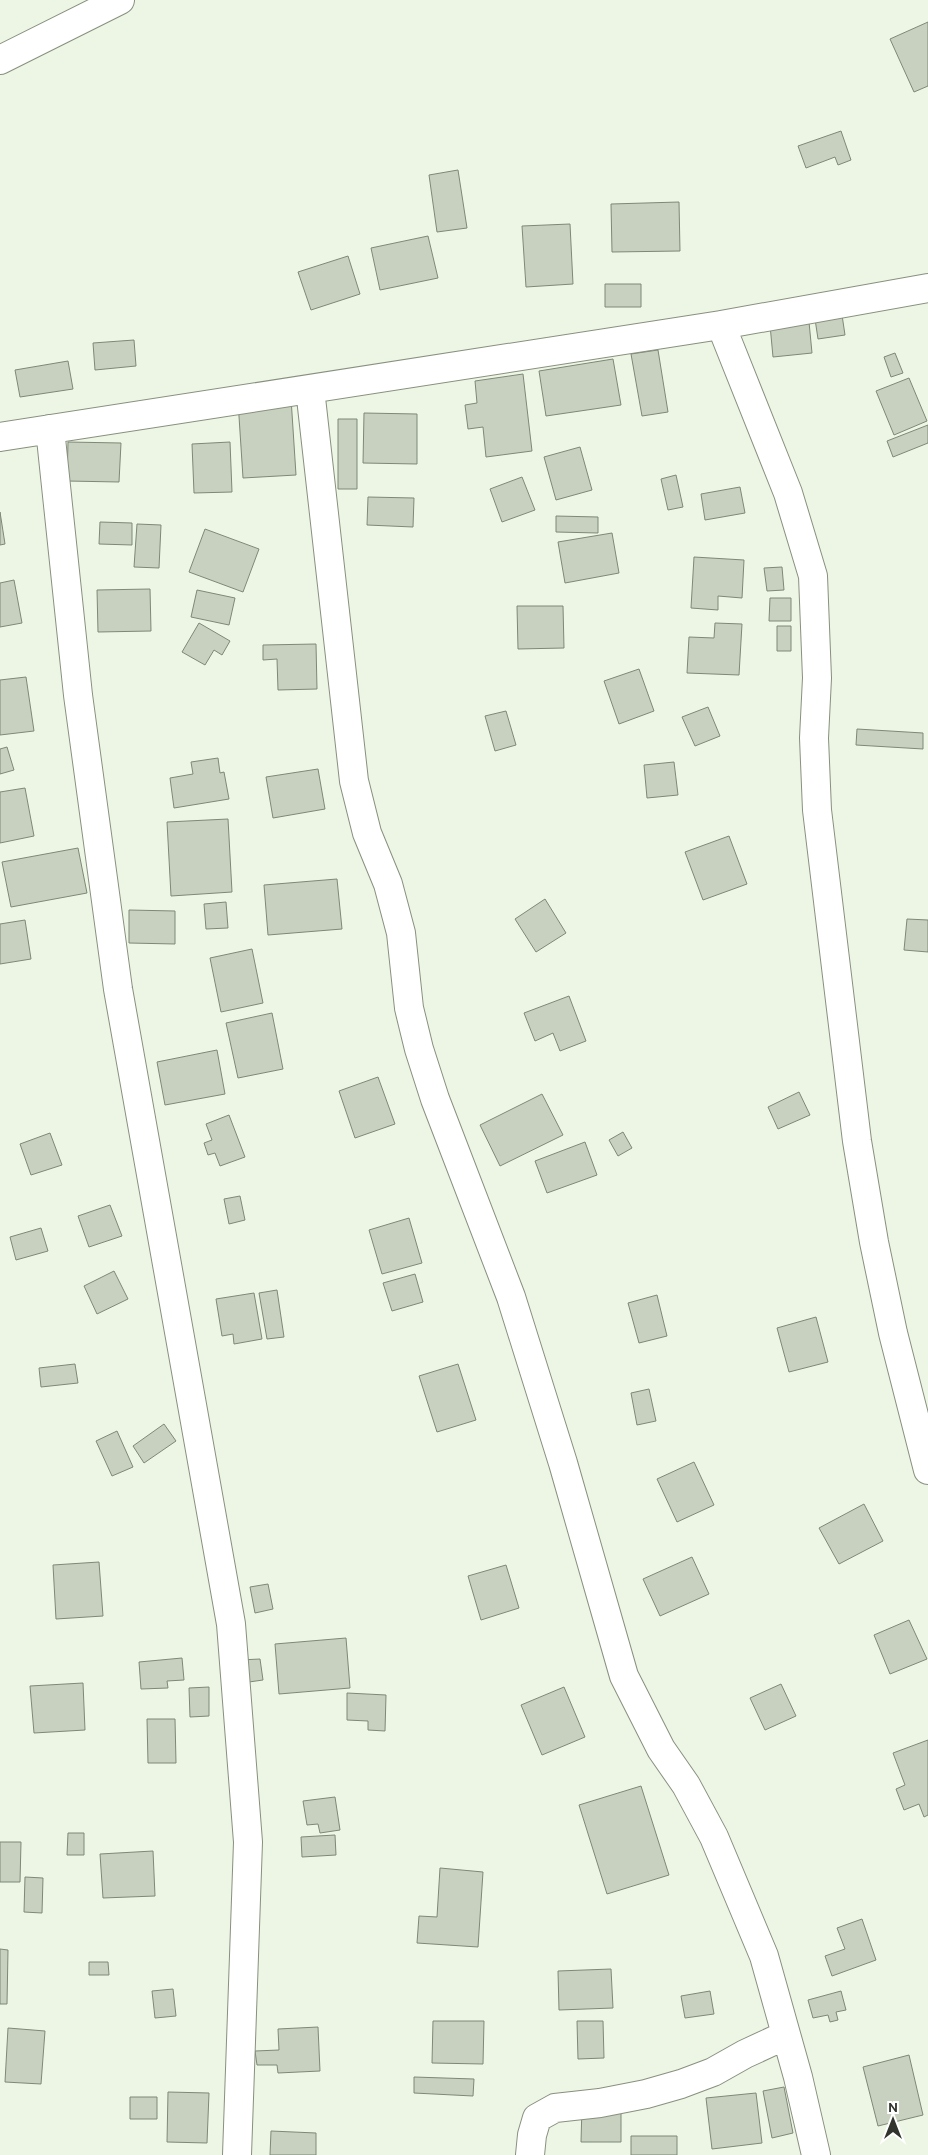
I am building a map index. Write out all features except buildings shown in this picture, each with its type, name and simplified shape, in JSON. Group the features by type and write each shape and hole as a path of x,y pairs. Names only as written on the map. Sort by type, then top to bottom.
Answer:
{"street":[{"path":"0,60 120,0"},
{"path":"0,437 722,326 928,288"},
{"path":"722,326 788,493 813,576 817,678 814,738 817,810 857,1141 874,1242 893,1333 928,1470"},
{"path":"310,389 354,781 367,833 388,884 402,933 409,1008 419,1049 435,1099 511,1297 563,1463 624,1676 661,1749 686,1785 714,1836 764,1956 798,2077 816,2155"},
{"path":"50,430 78,695 118,989 232,1624 248,1842 237,2155"},
{"path":"530,2155 532,2135 537,2118 555,2108 600,2103 646,2094 681,2084 713,2072 745,2054 786,2035"}]}
